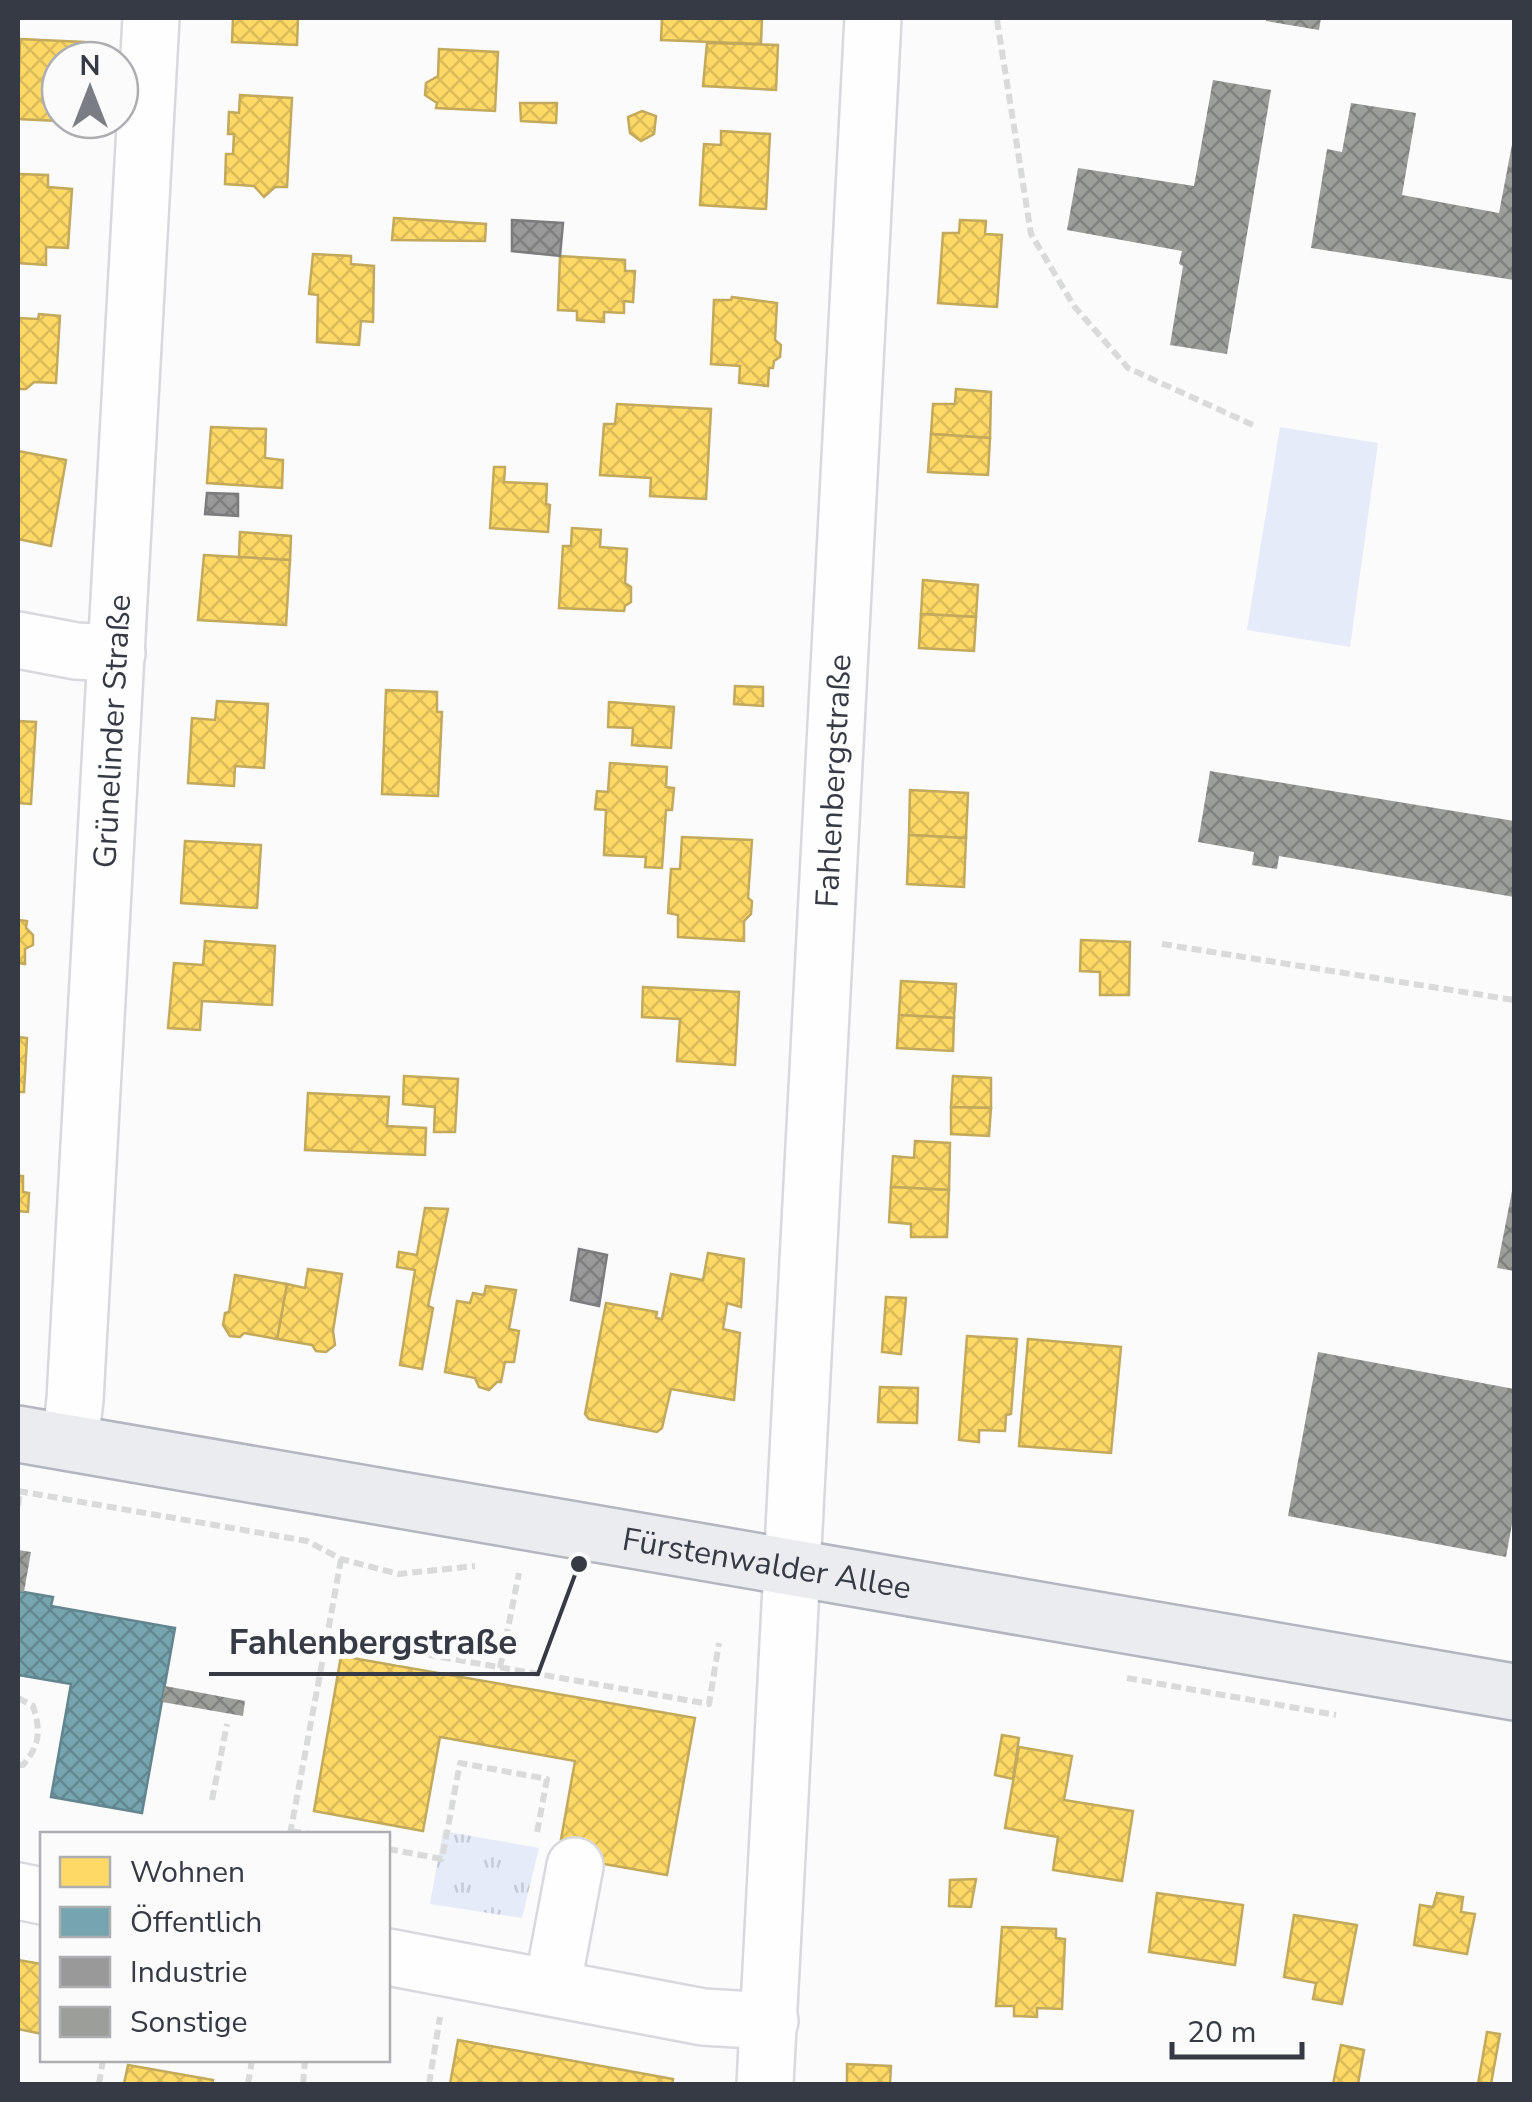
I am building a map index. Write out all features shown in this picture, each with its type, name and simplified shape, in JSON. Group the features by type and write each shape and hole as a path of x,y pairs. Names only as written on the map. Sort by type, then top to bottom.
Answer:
{"main road":[{"name":"Fürstenwalder Allee","path":"44,1438 1514,1692"}],"street":[{"name":"Grünelinder Straße","path":"44,1438 75,1400 151,18"},
{"name":"Fahlenbergstraße","path":"765,2084 872,18"},
{"path":"18,640 117,653"},
{"path":"552,1988 555,1858"},
{"path":"390,1957 703,2016 770,2021"}],"path":[{"path":"997,20 1032,234 1074,306 1128,368 1255,426"},
{"path":"1162,944 1514,1000"},
{"path":"18,1506 19,1491 307,1541 341,1559 399,1574 472,1566 488,1568"},
{"path":"290,1832 341,1559"},
{"path":"503,1571 538,1576"},
{"path":"500,1668 519,1574"},
{"path":"327,1637 709,1704 719,1643"},
{"path":"1138,1682 1345,1717"},
{"path":"18,1698 33,1706 40,1727 36,1749 23,1765 18,1765"},
{"path":"212,1800 227,1724"},
{"path":"390,1849 442,1858 460,1763 547,1779 555,1858"},
{"path":"429,2084 448,1968"}],"green space":[{"path":"1280,427 1378,443 1350,647 1247,630"},
{"path":"443,1831 539,1848 522,1918 430,1904"}],"building: Wohnen":[{"path":"233,18 298,18 297,45 232,42"},
{"path":"662,18 762,18 761,44 661,40"},
{"path":"20,39 41,40 40,120 18,119"},
{"path":"707,43 778,45 776,90 703,86"},
{"path":"439,49 498,52 495,111 436,108 437,103 425,95 426,83 438,76"},
{"path":"240,95 292,98 287,187 275,187 264,197 254,186 225,184 226,154 233,154 234,134 228,134 229,112 239,113"},
{"path":"520,103 557,103 556,123 521,121"},
{"path":"642,111 656,116 654,134 641,141 630,133 628,117"},
{"path":"721,131 770,134 766,209 700,205 704,144 721,145"},
{"path":"18,174 48,175 48,187 72,189 68,248 46,247 46,265 18,263"},
{"path":"394,218 486,224 485,241 392,240"},
{"path":"960,220 986,221 985,234 1002,235 997,307 938,303 943,233 959,233"},
{"path":"313,254 351,256 351,264 374,266 373,322 361,321 359,345 317,342 318,295 309,294"},
{"path":"560,256 625,260 625,271 635,271 633,302 624,301 624,313 604,312 604,322 577,320 577,311 558,310"},
{"path":"732,297 777,303 775,340 781,345 780,357 769,368 768,386 739,383 740,366 711,364 714,300"},
{"path":"39,314 60,316 56,383 34,382 26,389 18,389 18,318 38,319"},
{"path":"956,389 991,392 990,438 931,434 933,404 955,404"},
{"path":"617,404 711,409 706,499 650,496 651,478 600,475 604,424 615,424"},
{"path":"211,427 266,429 265,458 283,460 282,488 207,483"},
{"path":"931,434 990,438 988,475 928,472"},
{"path":"18,451 66,460 51,546 18,539"},
{"path":"494,467 505,467 504,482 547,484 548,532 490,528"},
{"path":"572,528 601,530 600,547 627,549 625,583 631,587 631,602 624,611 559,608 563,546 571,546"},
{"path":"240,532 291,536 290,560 239,557"},
{"path":"204,555 290,560 286,625 198,620"},
{"path":"923,580 978,585 976,617 921,614"},
{"path":"921,614 976,617 974,651 919,648"},
{"path":"735,686 763,687 763,706 734,704"},
{"path":"386,690 437,692 437,712 442,712 438,796 382,794"},
{"path":"217,701 268,704 264,768 235,766 234,786 188,783 192,718 215,720"},
{"path":"609,702 674,707 671,748 632,745 633,728 608,727"},
{"path":"18,721 36,722 31,804 18,803"},
{"path":"610,763 667,767 666,787 674,788 672,810 666,810 662,868 645,867 646,857 604,855 606,810 595,809 597,791 608,792"},
{"path":"910,790 968,793 966,838 909,835"},
{"path":"909,835 966,838 964,887 907,884"},
{"path":"682,837 752,840 748,898 752,901 751,914 744,921 744,941 678,937 678,915 668,913 671,869 680,869"},
{"path":"185,841 261,845 257,908 181,903"},
{"path":"18,920 27,921 26,928 33,935 33,945 25,949 25,964 18,963"},
{"path":"1081,940 1130,942 1129,995 1100,995 1100,972 1080,971"},
{"path":"205,941 275,946 272,1005 202,1001 200,1030 168,1028 174,963 203,965"},
{"path":"901,981 956,984 954,1018 899,1015"},
{"path":"643,987 739,992 735,1065 677,1061 680,1019 642,1017"},
{"path":"899,1015 954,1018 953,1051 897,1048"},
{"path":"18,1037 27,1038 24,1092 18,1092"},
{"path":"404,1076 458,1079 455,1132 434,1132 435,1107 403,1104"},
{"path":"953,1076 991,1078 991,1108 951,1107"},
{"path":"308,1093 389,1097 387,1126 426,1128 425,1155 305,1150"},
{"path":"951,1107 991,1108 989,1136 951,1134"},
{"path":"915,1141 950,1143 949,1190 891,1187 893,1156 914,1158"},
{"path":"18,1162 23,1192 29,1193 28,1212 18,1211"},
{"path":"891,1187 949,1190 947,1237 911,1237 911,1224 889,1222"},
{"path":"425,1208 448,1209 428,1306 433,1308 422,1369 400,1365 415,1270 397,1267 399,1252 417,1255"},
{"path":"708,1253 744,1259 741,1307 727,1303 723,1329 740,1333 734,1400 671,1389 662,1428 657,1432 589,1419 585,1414 606,1303 657,1312 656,1318 662,1319 671,1274 703,1280"},
{"path":"308,1269 342,1274 333,1331 335,1345 326,1352 316,1351 312,1345 277,1339 287,1284 305,1288"},
{"path":"235,1275 287,1284 277,1339 244,1333 240,1337 230,1336 223,1325"},
{"path":"486,1286 516,1290 509,1329 519,1331 514,1362 505,1362 501,1382 489,1390 479,1387 475,1378 445,1372 457,1301 470,1303 473,1293 484,1295"},
{"path":"886,1297 906,1298 901,1354 882,1352"},
{"path":"967,1336 1017,1339 1011,1414 1006,1415 1005,1431 979,1430 979,1442 959,1440"},
{"path":"1028,1339 1121,1347 1111,1453 1019,1446"},
{"path":"880,1387 918,1388 917,1423 878,1422"},
{"path":"341,1656 695,1718 667,1875 558,1856 575,1761 440,1737 423,1831 314,1811"},
{"path":"1002,1735 1019,1738 1013,1779 995,1775"},
{"path":"1019,1747 1072,1756 1064,1800 1133,1811 1122,1881 1053,1870 1058,1837 1005,1828"},
{"path":"976,1879 971,1907 949,1906 950,1880"},
{"path":"1157,1893 1243,1905 1235,1965 1149,1952"},
{"path":"1437,1893 1463,1897 1461,1912 1475,1914 1467,1954 1414,1945 1420,1905 1433,1907"},
{"path":"1294,1915 1357,1925 1342,2004 1313,1999 1316,1983 1284,1977"},
{"path":"1002,1927 1056,1929 1056,1938 1065,1939 1062,2009 1037,2008 1037,2017 1014,2016 1014,2006 996,2006"},
{"path":"18,1960 40,1964 40,2034 18,2029"},
{"path":"1487,2032 1500,2034 1491,2084 1478,2084"},
{"path":"458,2040 673,2079 672,2084 450,2084"},
{"path":"1341,2045 1364,2050 1358,2084 1333,2084"},
{"path":"847,2064 891,2066 890,2084 847,2084"},
{"path":"128,2065 213,2080 212,2084 124,2084"}],"building: Öffentlich":[{"path":"18,1591 53,1597 51,1606 175,1628 142,1813 51,1797 71,1684 18,1675"}],"building: Industrie":[{"path":"512,220 563,223 560,256 512,251"},
{"path":"207,493 238,494 238,516 205,514"},
{"path":"579,1249 607,1255 599,1306 571,1300"}],"building: Sonstige":[{"path":"1266,18 1321,18 1319,30"},
{"path":"1213,80 1271,90 1227,354 1170,345 1182,251 1067,230 1078,168 1194,186"},
{"path":"1351,103 1416,113 1402,195 1499,213 1514,134 1514,280 1311,248 1327,149 1342,152"},
{"path":"1210,771 1514,821 1514,897 1279,856 1277,869 1252,865 1254,852 1198,842"},
{"path":"1514,1186 1514,1271 1497,1268"},
{"path":"1318,1352 1514,1389 1514,1513 1506,1557 1288,1516"},
{"path":"18,1550 31,1552 24,1592 18,1591"},
{"path":"165,1686 245,1701 243,1716 162,1702"}],"place":[{"name":"Fahlenbergstraße","path":"579,1564"}]}
